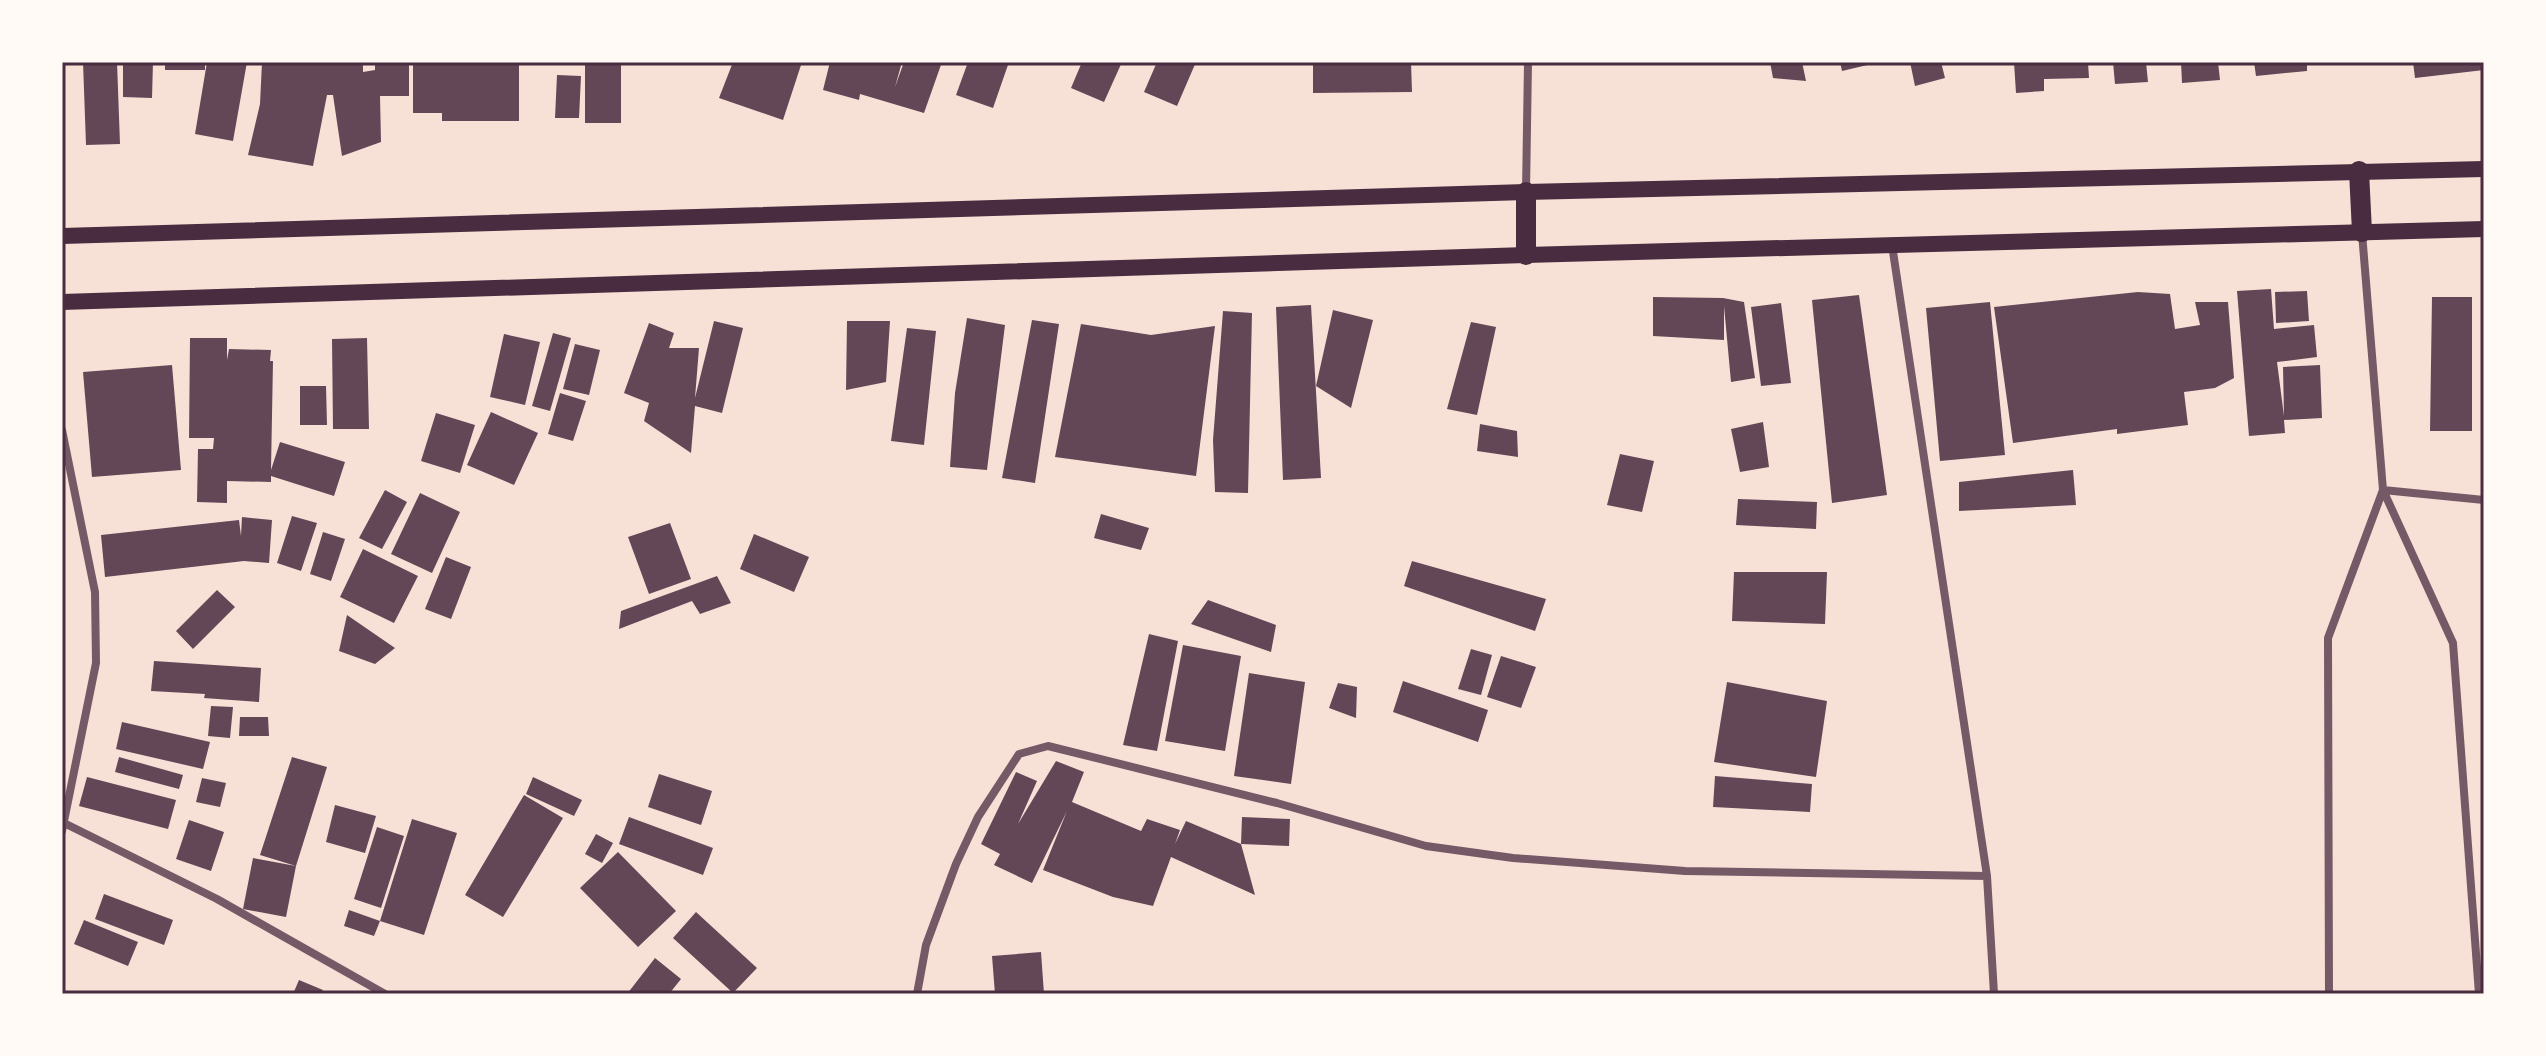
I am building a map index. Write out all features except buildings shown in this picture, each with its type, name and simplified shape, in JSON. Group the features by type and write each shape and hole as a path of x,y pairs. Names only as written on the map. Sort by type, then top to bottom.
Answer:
{"main road":[{"path":"62,236 1526,192 2484,169"},
{"path":"2359,171 2362,232"},
{"path":"1526,192 1526,255"},
{"path":"62,302 1526,255 2484,229"}],"street":[{"path":"1526,192 1528,62"},
{"path":"2362,232 2383,490 2453,643 2479,994"},
{"path":"1892,244 1987,876 1994,994"},
{"path":"62,430 95,592 96,663 63,827 217,899 385,994"},
{"path":"2383,490 2484,500"},
{"path":"2329,994 2328,638 2383,490"},
{"path":"917,994 926,945 956,864 978,817 1019,754 1048,746 1277,803 1426,846 1513,858 1685,871 1987,876"}]}
